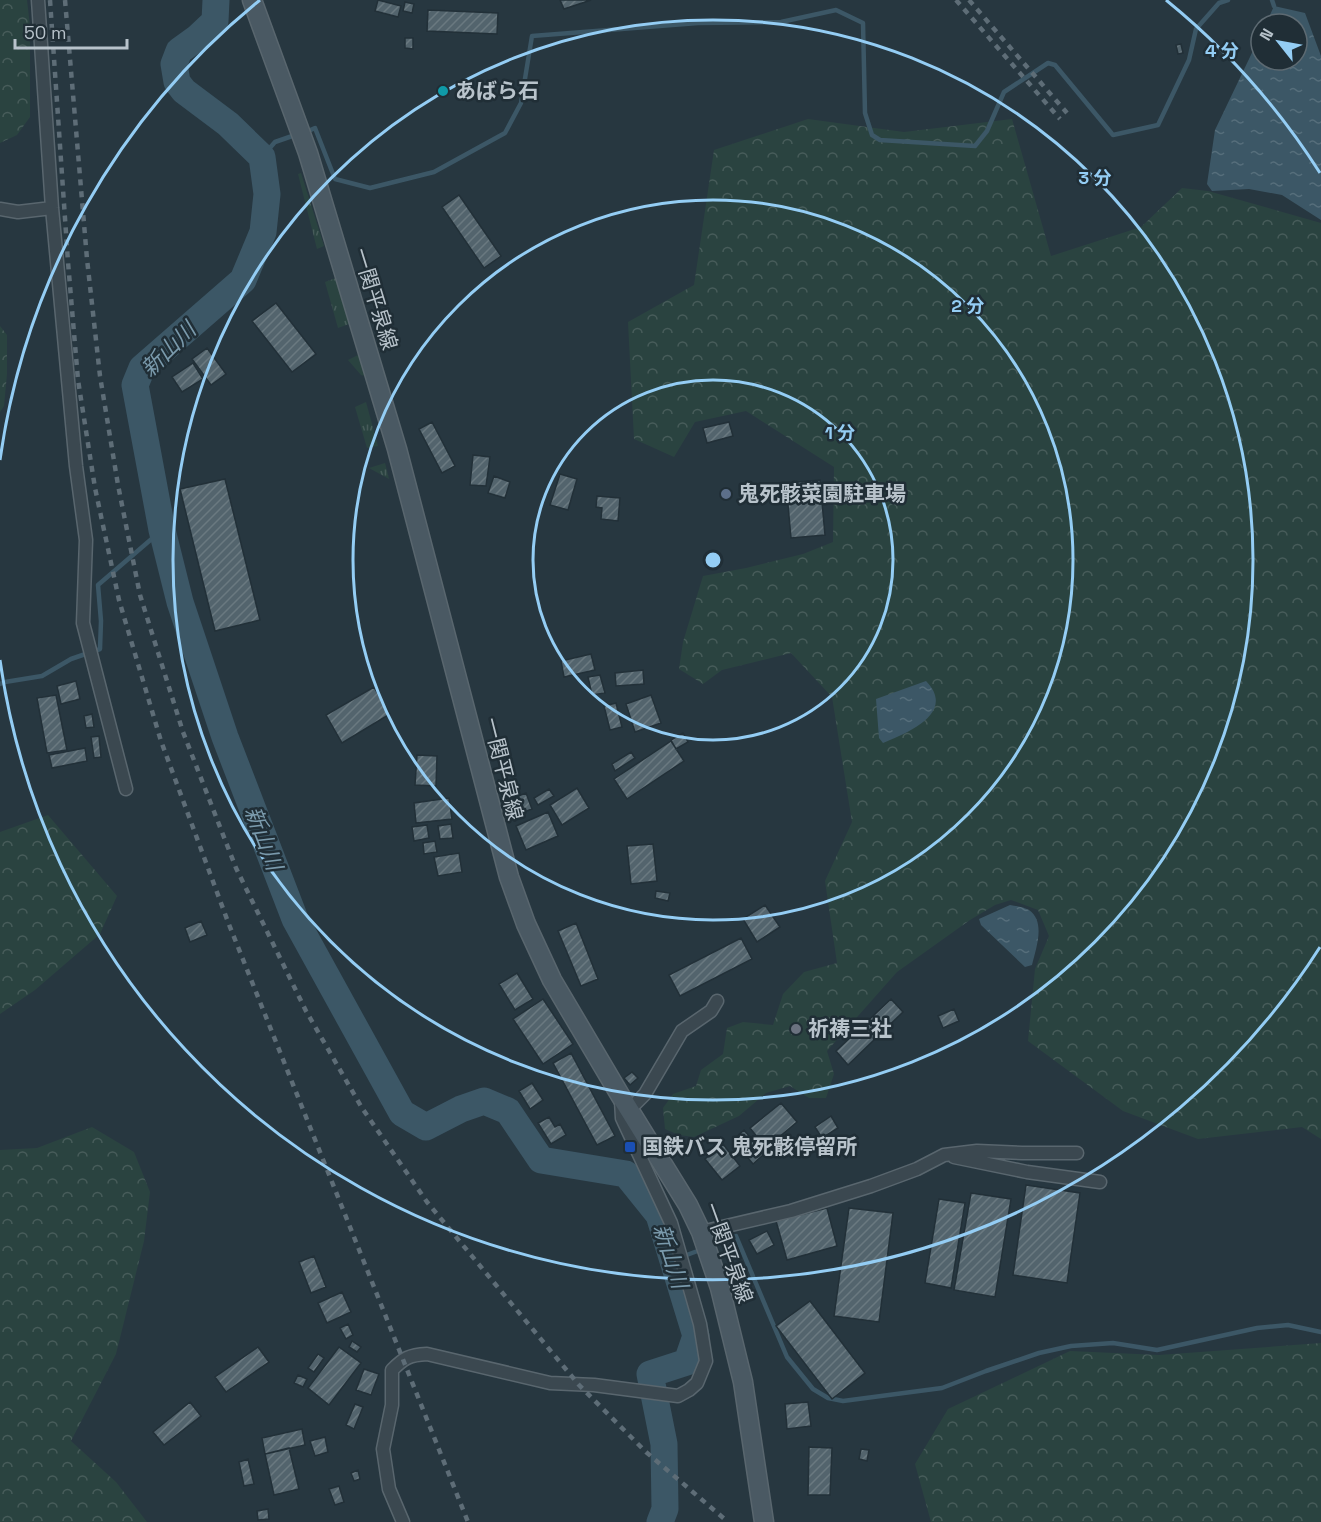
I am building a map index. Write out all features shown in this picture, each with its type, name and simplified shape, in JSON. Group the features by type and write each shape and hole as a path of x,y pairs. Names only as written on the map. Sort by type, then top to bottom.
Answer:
{"main road":[{"name":"一関平泉線","path":"252,0 308,153 397,449 509,877 526,924 552,980 688,1205 701,1232 720,1288 743,1382 764,1521"}],"street":[{"path":"38,0 52,208 76,466 86,540 83,623 126,789"},
{"path":"0,209 18,212 52,208"},
{"path":"403,1522 389,1489 383,1449 392,1405 392,1370 404,1359 415,1354 427,1354 550,1383 594,1385 678,1396 698,1383 706,1361 700,1324 670,1223 622,1118 625,1102 645,1094 682,1031 711,1011 717,1001"},
{"path":"701,1232 791,1211 861,1189 917,1169 944,1155 977,1151 1077,1153"},
{"path":"944,1155 1027,1172 1100,1182"}],"green space":[{"path":"0,0 27,0 30,26 30,117 17,135 0,143"},
{"path":"808,119 904,132 1012,119 1051,256 1141,227 1182,188 1208,191 1321,223 1321,1139 1302,1127 1198,1139 1123,1111 1028,1041 1035,969 1049,936 1038,910 1011,900 995,905 970,920 897,972 827,1051 834,1074 826,1098 809,1098 790,1086 766,1093 739,1116 694,1137 679,1135 665,1129 663,1108 673,1094 696,1086 701,1070 723,1054 727,1028 743,1022 773,1025 783,994 804,972 837,963 825,881 852,822 832,697 791,653 722,670 703,684 679,669 683,642 703,576 803,554 833,542 834,467 746,411 695,422 674,457 634,439 628,322 694,285 714,150"},
{"path":"301,173 324,246 317,249 298,174"},
{"path":"336,278 349,324 338,328 325,282"},
{"path":"0,326 7,335 7,374 4,406 0,412"},
{"path":"360,354 368,377 361,375 348,360"},
{"path":"366,402 378,446 367,448 355,407"},
{"path":"385,463 389,479 369,468"},
{"path":"48,815 117,896 100,934 35,990 0,1014 0,832"},
{"path":"92,1127 134,1152 150,1192 144,1241 116,1354 71,1441 116,1482 147,1522 0,1522 0,1150 37,1148"},
{"path":"1321,1343 1321,1522 931,1522 915,1464 948,1409 1070,1351 1159,1355"}],"water":[{"path":"1274,6 1301,12 1271,12"},
{"path":"1309,24 1321,56 1321,220 1282,195 1249,189 1212,191 1207,184 1215,130 1249,59 1249,72 1309,72"},
{"path":"926,681 934,692 936,703 932,712 925,720 904,734 883,743 879,738 876,699"},
{"path":"1010,905 1029,910 1037,921 1038,936 1032,965 1025,967 981,925 979,919"}],"building":[{"path":"378,0 401,6 398,17 375,11"},
{"path":"560,0 591,0 564,9"},
{"path":"405,2 414,4 412,13 403,11"},
{"path":"428,10 498,13 497,34 427,31"},
{"path":"405,38 413,38 413,49 405,48"},
{"path":"1181,44 1183,53 1178,54 1176,45"},
{"path":"459,195 501,256 484,268 442,207"},
{"path":"276,303 316,354 292,372 252,321"},
{"path":"207,348 226,374 211,385 192,359"},
{"path":"193,363 203,379 182,392 172,377"},
{"path":"432,422 455,466 442,473 419,429"},
{"path":"729,422 733,436 707,443 703,428"},
{"path":"473,455 490,457 486,486 470,485"},
{"path":"560,474 577,479 568,510 550,505"},
{"path":"494,476 510,482 505,498 488,493"},
{"path":"225,479 260,620 215,631 180,489"},
{"path":"820,480 825,535 791,538 786,483"},
{"path":"597,496 620,498 618,521 601,519 602,508 596,507"},
{"path":"591,654 595,670 564,677 561,661"},
{"path":"643,670 644,684 616,686 615,673"},
{"path":"600,675 605,693 592,695 588,677"},
{"path":"76,681 80,699 61,704 57,686"},
{"path":"374,687 390,714 342,743 326,715"},
{"path":"56,695 67,750 47,753 37,698"},
{"path":"651,695 661,723 635,732 626,704"},
{"path":"616,703 622,727 610,730 604,706"},
{"path":"92,714 94,727 86,728 84,716"},
{"path":"683,733 688,742 676,749 671,740"},
{"path":"99,736 101,757 94,758 91,737"},
{"path":"671,741 684,761 627,799 614,779"},
{"path":"85,748 87,761 52,768 49,755"},
{"path":"631,752 635,758 615,771 612,764"},
{"path":"417,755 437,756 436,786 415,785"},
{"path":"577,788 589,808 562,825 550,805"},
{"path":"549,789 554,796 538,805 534,798"},
{"path":"526,793 532,809 511,817 505,801"},
{"path":"449,798 452,819 416,823 414,803"},
{"path":"548,812 558,836 526,850 516,826"},
{"path":"451,824 453,838 440,839 438,826"},
{"path":"427,825 429,838 414,841 412,827"},
{"path":"435,841 437,852 424,854 423,843"},
{"path":"653,844 657,881 631,884 627,846"},
{"path":"459,853 462,872 438,876 434,857"},
{"path":"656,891 670,893 668,901 655,898"},
{"path":"765,905 780,927 757,942 743,919"},
{"path":"201,921 207,935 190,942 185,928"},
{"path":"576,923 598,979 581,986 558,931"},
{"path":"741,938 752,959 680,996 669,975"},
{"path":"517,973 533,999 515,1010 499,984"},
{"path":"543,999 573,1044 543,1064 513,1019"},
{"path":"891,999 903,1012 848,1065 836,1051"},
{"path":"954,1009 959,1021 943,1028 938,1016"},
{"path":"571,1053 615,1136 597,1145 553,1063"},
{"path":"632,1072 638,1078 630,1085 624,1078"},
{"path":"532,1083 543,1100 530,1109 519,1091"},
{"path":"781,1103 797,1122 766,1148 750,1128"},
{"path":"831,1116 838,1128 822,1138 815,1127"},
{"path":"549,1117 555,1127 560,1124 566,1135 551,1144 538,1123"},
{"path":"744,1130 764,1154 753,1164 733,1140"},
{"path":"723,1144 740,1166 722,1180 705,1159"},
{"path":"1026,1185 1080,1193 1067,1283 1013,1275"},
{"path":"971,1193 1011,1199 995,1297 954,1290"},
{"path":"939,1199 965,1203 951,1288 925,1283"},
{"path":"827,1208 837,1246 787,1260 776,1221"},
{"path":"849,1208 893,1213 879,1322 834,1316"},
{"path":"767,1231 774,1245 757,1254 749,1240"},
{"path":"314,1256 326,1287 311,1293 299,1262"},
{"path":"342,1292 351,1312 327,1323 318,1303"},
{"path":"810,1301 865,1373 832,1399 776,1326"},
{"path":"348,1324 353,1335 346,1339 340,1328"},
{"path":"352,1341 361,1347 357,1352 349,1347"},
{"path":"258,1347 269,1362 226,1392 215,1377"},
{"path":"339,1347 361,1363 329,1405 308,1388"},
{"path":"318,1354 324,1358 314,1372 308,1368"},
{"path":"364,1369 379,1374 371,1395 356,1390"},
{"path":"298,1375 307,1379 303,1387 294,1383"},
{"path":"190,1402 201,1416 164,1445 153,1432"},
{"path":"808,1402 811,1426 787,1429 785,1404"},
{"path":"355,1404 363,1407 354,1429 346,1425"},
{"path":"302,1429 305,1445 265,1454 262,1438"},
{"path":"325,1437 328,1452 315,1456 310,1441"},
{"path":"809,1447 832,1448 830,1495 808,1495"},
{"path":"289,1448 299,1489 274,1495 265,1454"},
{"path":"861,1449 869,1450 867,1461 859,1459"},
{"path":"248,1459 254,1484 244,1486 239,1462"},
{"path":"358,1470 360,1479 354,1481 351,1473"},
{"path":"339,1486 344,1502 335,1505 329,1489"},
{"path":"268,1509 269,1519 258,1520 257,1511"}],"waterway":[{"name":"新山川","path":"216,0 215,21 179,51 174,64 177,82 184,91 228,124 262,157 267,194 263,232 243,280 142,368 135,385 162,530 180,602 225,737 295,919 402,1113 426,1127 461,1109 484,1101 508,1111 541,1160 626,1174 659,1215 696,1336 687,1362 650,1374 664,1444 665,1509 660,1522"},
{"path":"306,132 315,128 335,179 370,188 434,172 505,133 521,103 532,36 698,23 781,22 836,10 863,23 865,113 872,135 880,140 975,146 987,131 1004,92 1048,63 1055,65 1113,135 1158,125 1189,60 1196,29 1219,3 1228,0"},
{"path":"1272,0 1274,6"},
{"path":"262,157 275,142 298,134"},
{"path":"0,684 42,676 71,659 100,649 101,621 98,585 162,530"},
{"path":"711,1246 736,1236 787,1357 813,1389 828,1398 843,1401 942,1388 1039,1353 1071,1346 1113,1343 1157,1350 1257,1328 1288,1325 1321,1332"},
{"path":"673,1260 703,1249"}],"railway":[{"path":"50,0 78,380 95,488 119,600 161,741 228,922 468,1522"},
{"path":"65,0 87,259 100,376 118,485 140,595 183,732 236,868 306,1011 362,1108 427,1202 579,1385 646,1452 728,1522"},
{"path":"956,0 1060,119"},
{"path":"969,0 1067,113"}],"place":[{"name":"あばら石","path":"443,91"},
{"name":"鬼死骸菜園駐車場","path":"726,494"},
{"name":"祈祷三社","path":"796,1029"},
{"name":"国鉄バス 鬼死骸停留所","path":"630,1147"}]}
